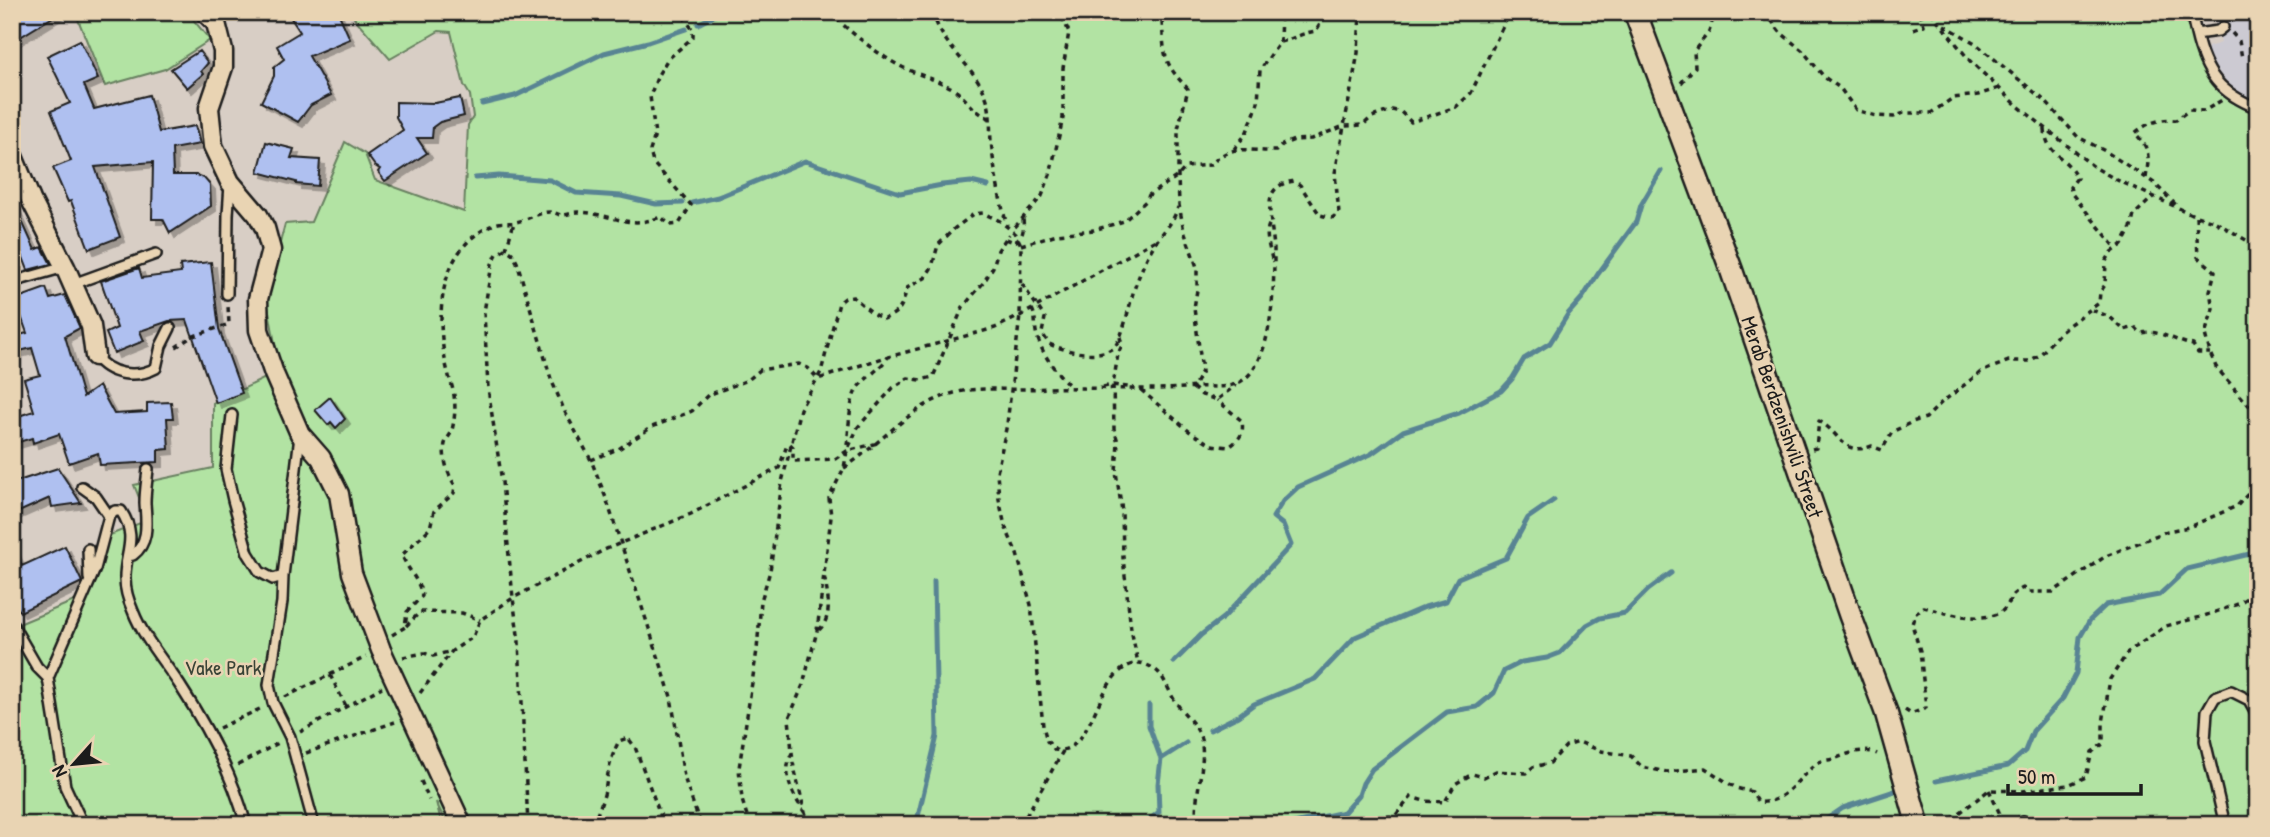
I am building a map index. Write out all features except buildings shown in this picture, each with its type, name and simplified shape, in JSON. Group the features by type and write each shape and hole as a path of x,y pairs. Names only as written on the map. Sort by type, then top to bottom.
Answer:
{"street":[{"path":"205,12 216,23 223,51 223,67 209,108 213,146 230,183 265,228 271,250 258,299 259,330 274,374 300,434 321,458 339,494 352,573 379,644 462,825"},
{"name":"Merab Berdzenishvili Street","path":"1635,12 1731,269 1886,712 1919,825"},
{"path":"12,154 91,326 95,356"}],"lane":[{"path":"2191,12 2201,54 2208,70 2231,95 2258,108"},
{"path":"2196,34 2218,31 2223,27"},
{"path":"227,294 230,183"},
{"path":"73,285 156,254"},
{"path":"12,282 65,267"},
{"path":"95,356 103,366 121,373 135,374 151,370 156,368 161,346 170,328"},
{"path":"232,415 226,469 248,553 260,572 273,579 283,576"},
{"path":"300,434 282,603 269,685 288,736 314,825"},
{"path":"130,552 133,555 136,553 143,543 147,528 145,504 148,469"},
{"path":"82,487 96,497 109,516"},
{"path":"83,825 65,786 48,678 95,569 109,516 115,511 121,512 129,533 130,552 125,582 133,611 148,640 211,734 229,768 246,825"},
{"path":"88,549 89,583"},
{"path":"12,624 37,667 48,678"},
{"path":"2225,825 2205,741 2207,711 2215,697 2231,691 2249,700 2258,716"},
{"path":"2018,825 2024,821 2030,825"}],"path":[{"path":"405,627 407,612 422,596 421,587 407,569 401,555 430,528 434,511 454,493 455,485 447,466 444,445 452,432 456,397 445,358 441,320 446,276 457,253 472,239 497,223 514,223 551,212 562,215 578,212 607,215 625,222 647,222 661,217 670,225 679,224 691,205 653,163 650,151 655,135 650,96 667,60 693,37 693,30 680,12"},
{"path":"829,12 852,34 882,55 953,89 978,114 989,118"},
{"path":"933,12 936,26 954,53 975,77 988,102 992,144 1008,227"},
{"path":"1015,227 1042,197 1063,118 1063,68 1069,32 1060,12"},
{"path":"1160,12 1165,54 1172,70 1188,89 1178,129 1178,176 1179,205 1184,230 1197,267 1194,308 1202,372 1195,388"},
{"path":"1234,149 1246,134 1255,112 1260,70 1280,42 1281,12"},
{"path":"1280,42 1293,39 1301,33 1316,31 1323,19 1351,12"},
{"path":"1217,400 1251,374 1269,328 1274,250 1270,198 1278,187 1295,181 1321,215 1332,218 1339,213 1335,173 1358,52 1360,12"},
{"path":"1021,245 1057,234 1094,230 1124,221 1149,195 1178,176 1186,167 1211,165 1219,155 1234,149 1276,151 1294,140 1311,139 1343,126 1363,125 1372,117 1392,110 1401,112 1411,122 1456,107 1471,93 1505,22 1514,12"},
{"path":"1678,87 1695,67 1694,51 1709,32 1715,12"},
{"path":"1765,12 1780,32 1803,51 1824,77 1840,88 1856,110 1876,116 1894,117 1904,113 1931,113 1953,98 1978,96 2000,88"},
{"path":"1913,29 1924,25 1920,12"},
{"path":"1931,12 1970,61 2094,167 2153,197 2214,221 2258,247"},
{"path":"1942,24 1975,43 2045,101 2078,136 2146,178 2178,208"},
{"path":"2239,41 2242,58"},
{"path":"2146,178 2149,155 2145,144 2135,133 2145,125 2166,118 2176,120 2189,110 2204,111 2231,95"},
{"path":"2045,127 2049,147 2073,167 2077,178 2070,187 2072,194 2117,249"},
{"path":"1795,454 1816,448 1819,421 1828,426 1840,442 1853,449 1861,450 1872,446 1882,450 1892,432 1926,418 1982,372 2009,361 2029,361 2040,355 2062,330 2099,303 2100,292 2105,285 2106,261 2111,253 2122,245 2132,228 2134,215 2153,197"},
{"path":"1021,282 1045,318 1042,333 1052,346 1082,352 1113,348 1119,339 1146,259 1172,224 1179,205"},
{"path":"750,825 742,800 739,768 757,650 761,601 769,571 790,446 800,409 821,372 839,303 845,298 853,297 884,319 901,309 907,288 925,278 932,267 938,245 974,214 983,213 1008,227 1021,245 1020,316 1007,424 997,472 1005,526 1017,554 1031,605 1043,726 1048,741 1055,750 1063,751 1072,747 1082,736 1106,689 1123,669 1143,663 1158,671 1177,704 1194,725 1202,743 1195,808 1197,825"},
{"path":"2196,216 2198,257 2215,271 2210,291 2213,309 2205,334 2210,354 2216,367 2258,416"},
{"path":"1006,239 1014,242 1018,240 1024,230 1023,219"},
{"path":"1272,220 1267,234 1273,264"},
{"path":"514,223 506,249 497,254 492,264 484,312 488,388 502,482 519,642 528,825"},
{"path":"847,450 858,427 893,388 908,378 921,380 933,377 963,307 984,282 998,250 1009,234"},
{"path":"818,379 995,327 1020,316 1159,238"},
{"path":"506,249 517,262 551,379 591,460 606,498 671,697 684,777 696,815 702,825"},
{"path":"191,337 229,324 227,294"},
{"path":"1032,309 1037,318 1036,332 1042,351 1053,369 1072,387"},
{"path":"2090,309 2110,317 2124,330 2134,327 2141,333 2149,331 2164,335 2193,345 2198,353 2210,354"},
{"path":"1119,339 1122,345 1118,354 1115,387 1114,429 1118,442 1115,455 1122,512 1123,558 1131,629 1138,663"},
{"path":"808,825 795,774 789,718 803,685 817,631 831,517 829,498 844,468 856,390 881,368 888,357"},
{"path":"591,460 620,448 652,427 692,411 708,395 748,380 760,370 799,365 808,368 818,379"},
{"path":"1115,387 1140,390 1224,387 1237,384"},
{"path":"844,468 924,405 956,393 981,389 1126,386 1140,390 1211,445 1229,447 1244,432 1242,421 1217,400 1202,395 1195,388"},
{"path":"790,446 794,450 793,461 835,459 847,450 880,442"},
{"path":"513,598 619,542 691,513 779,468 787,445 790,446"},
{"path":"1886,712 1899,706 1911,714 1926,708 1920,651 1912,624 1914,614 1924,607 1948,614 1991,617 2005,608 2010,596 2023,588 2028,592 2053,592 2106,556 2167,531 2189,527 2237,506 2247,495 2258,495"},
{"path":"817,631 826,624 828,610 823,571"},
{"path":"1944,825 1989,790 2023,790 2068,785 2086,777 2092,752 2103,744 2103,723 2110,679 2128,652 2166,626 2238,604 2258,590"},
{"path":"379,644 405,627 420,612 462,613 480,620"},
{"path":"407,655 424,653 433,656 452,651"},
{"path":"276,703 354,663"},
{"path":"330,676 346,706"},
{"path":"229,768 370,694"},
{"path":"211,734 263,708"},
{"path":"593,825 612,755 619,741 628,738 635,747 664,825"},
{"path":"1371,825 1376,817 1395,816 1411,797 1445,802 1455,784 1472,774 1484,777 1496,771 1526,773 1533,767 1550,763 1566,746 1579,742 1601,751 1631,756 1642,767 1667,772 1705,768 1736,788 1752,792 1758,802 1769,803 1789,791 1818,762 1853,751 1874,752 1885,759 1899,754"},
{"path":"793,751 788,760 788,775 796,800 807,816"},
{"path":"1021,825 1063,751"},
{"path":"1989,790 2005,825"}],"shaded area":[{"path":"2205,12 2258,12 2258,105 2241,96 2210,61 2208,47 2221,43 2216,22 2206,18"}],"green space":[{"path":"75,12 187,12 210,40 165,69 105,86"},
{"name":"Vake Park","path":"349,12 2185,12 2201,63 2221,92 2230,101 2258,111 2258,825 447,825 436,802 442,825 12,825 12,624 14,626 84,597 105,537 148,520 134,485 213,468 213,403 274,374 279,365 266,295 285,224 311,222 345,142 365,154 375,180 464,212 468,125 473,117 470,95 464,85 451,32 439,31 390,59"}],"waterway":[{"path":"698,24 721,12"},
{"path":"482,104 515,96 604,53 686,29"},
{"path":"692,203 718,197 805,161 900,193 971,182 988,186"},
{"path":"1174,662 1224,617 1291,545 1283,525 1273,517 1283,501 1298,487 1371,454 1403,431 1459,413 1501,391 1524,359 1550,343 1568,314 1636,222 1641,205 1661,171"},
{"path":"475,178 499,176 550,180 576,193 621,196 656,204 683,203"},
{"path":"1210,730 1238,716 1254,704 1315,679 1355,637 1425,607 1446,601 1458,578 1506,558 1528,518 1554,500"},
{"path":"1936,781 2008,766 2025,751 2033,731 2063,698 2076,673 2080,637 2090,620 2106,605 2159,595 2187,569 2258,552"},
{"path":"1285,825 1344,812 1359,795 1372,769 1447,712 1477,707 1494,693 1504,671 1522,662 1560,653 1587,625 1600,618 1625,613 1648,590 1671,573"},
{"path":"916,825 937,736 934,581"},
{"path":"1143,825 1159,812 1161,759 1149,726 1149,705"},
{"path":"1161,759 1186,743"},
{"path":"1818,825 1843,808 1895,791"}]}
